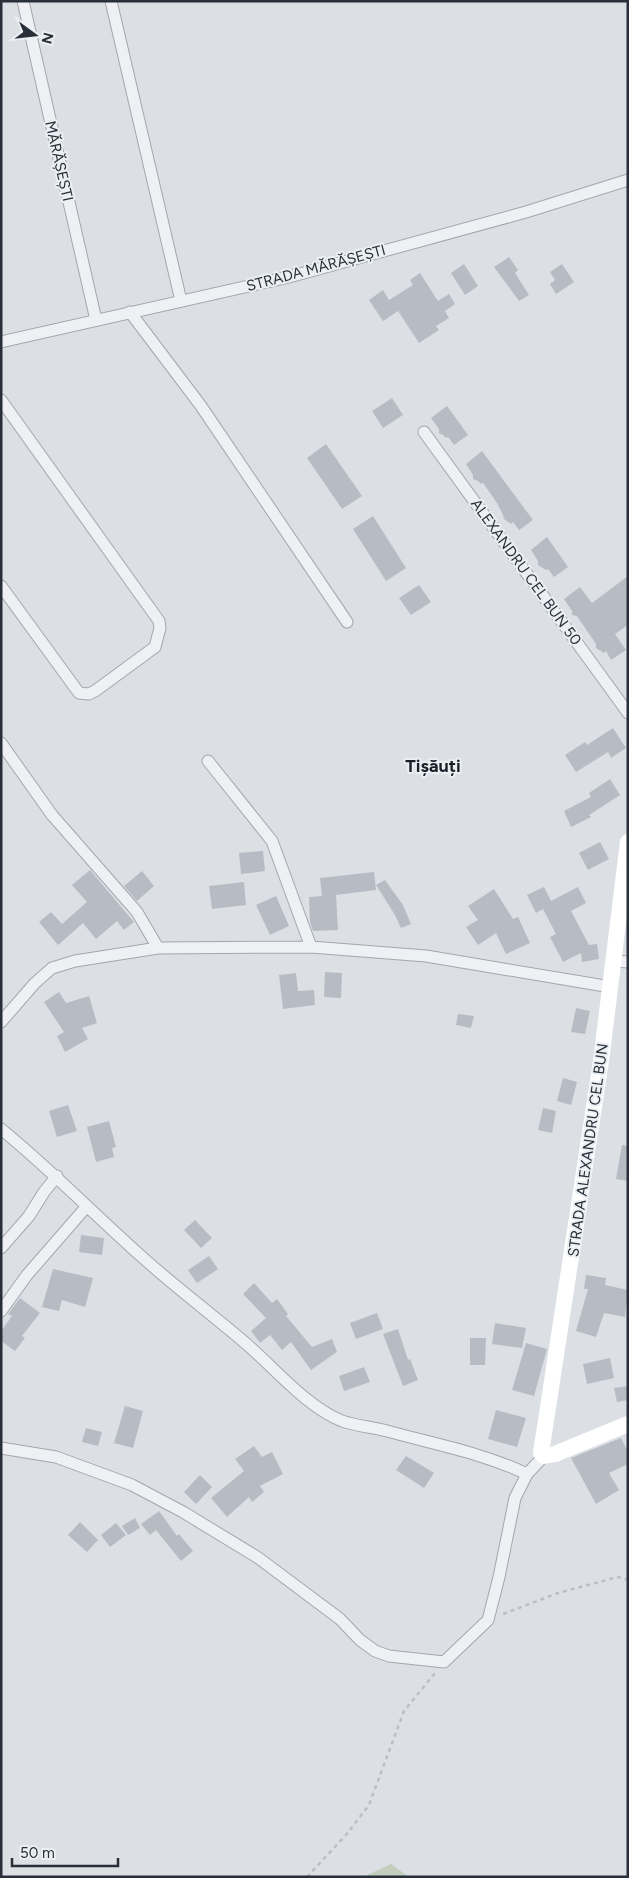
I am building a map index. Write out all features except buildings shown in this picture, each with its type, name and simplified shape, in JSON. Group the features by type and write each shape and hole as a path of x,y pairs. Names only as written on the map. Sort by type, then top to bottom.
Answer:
{"street":[{"name":"MĂRĂȘEȘTI","path":"23,1 96,320"},
{"path":"110,1 181,301"},
{"name":"STRADA MĂRĂȘEȘTI","path":"1,342 289,277 526,212 628,180"},
{"path":"130,312 201,406 347,622"},
{"path":"1,400 159,621 160,628 155,647 95,691 89,694 79,693 1,586"},
{"name":"ALEXANDRU CEL BUN 50","path":"424,432 628,713"},
{"path":"1,743 52,815 137,912 158,948"},
{"path":"208,761 272,840 311,947"},
{"name":"STRADA ALEXANDRU CEL BUN","path":"544,1456 541,1450 558,1353 611,987 621,962 622,880 628,842"},
{"path":"1,1022 35,983 52,968 75,961 158,948 311,947 426,956 611,987"},
{"path":"1,1129 57,1176 141,1256 242,1340 313,1404 342,1420 497,1460 528,1474"},
{"path":"1,1248 29,1216 57,1176"},
{"path":"1,1311 87,1206"},
{"path":"1,1448 56,1457 132,1484 257,1557 340,1619 360,1640 375,1651 389,1656 444,1662 488,1620 515,1498 528,1474 544,1456 555,1454 628,1424"}],"path":[{"path":"488,1620 558,1593 618,1577 628,1580"},
{"path":"307,1877 369,1805 404,1711 444,1662"}],"green space":[{"path":"391,1864 409,1877 363,1877"}],"district":[{"name":"Tișăuți","path":"433,766"}]}
